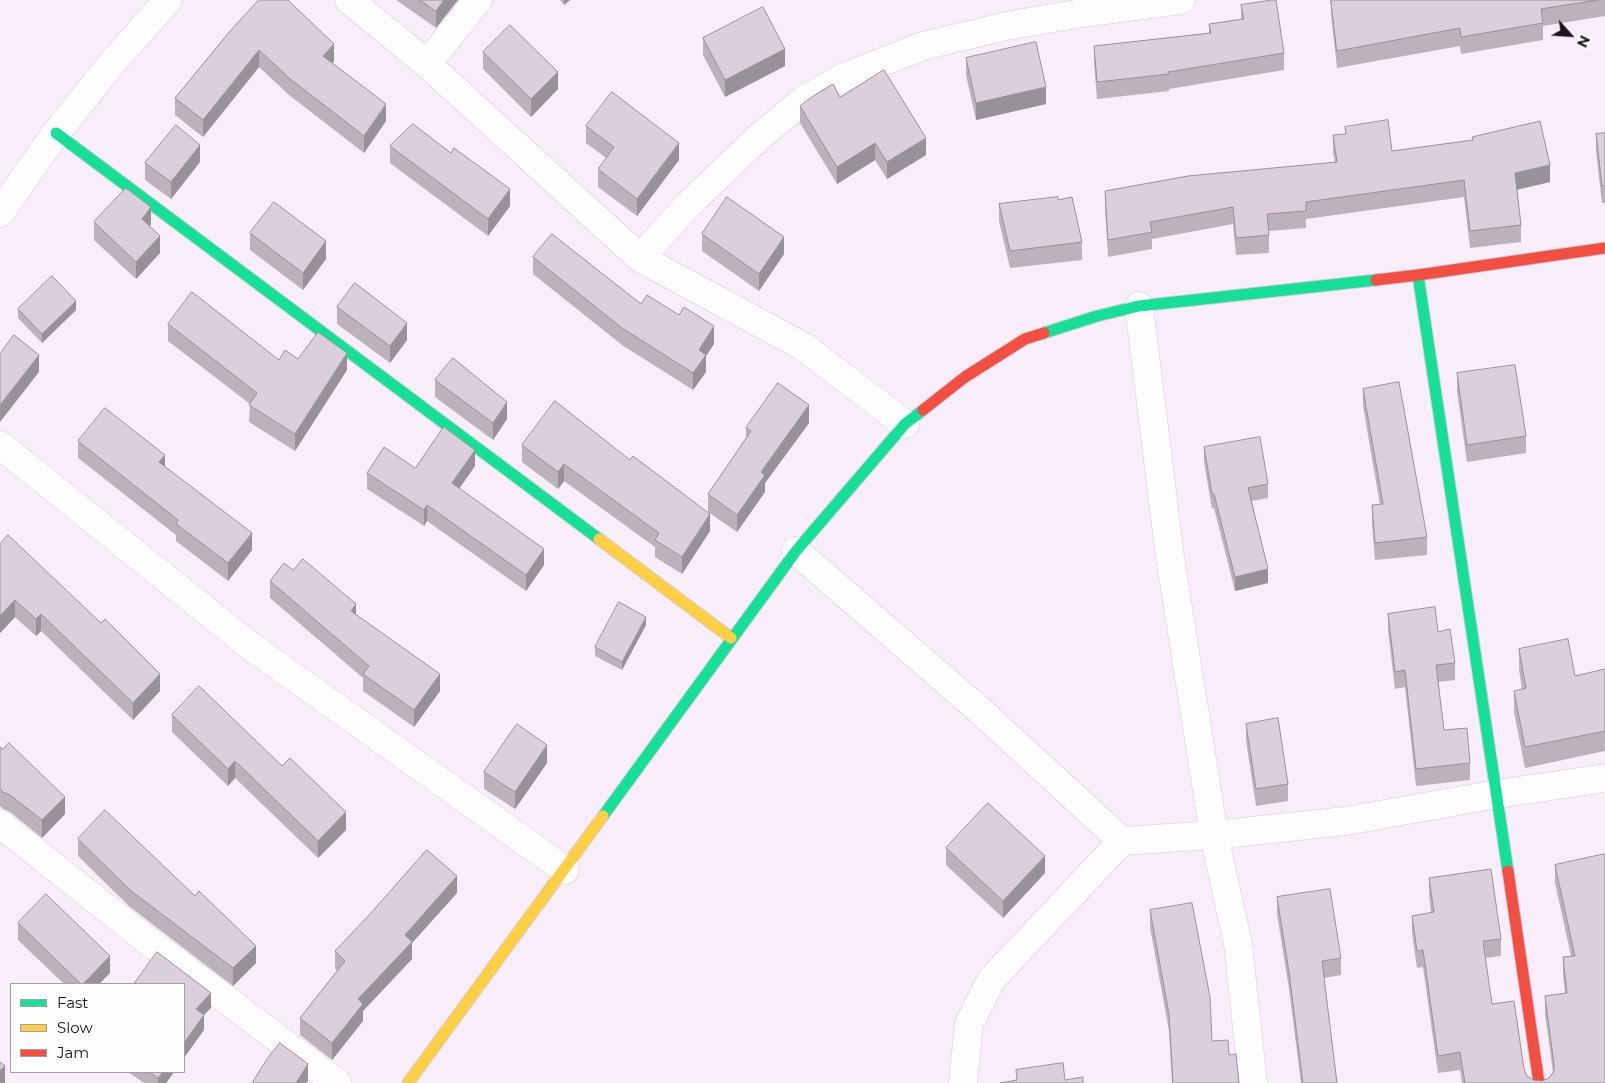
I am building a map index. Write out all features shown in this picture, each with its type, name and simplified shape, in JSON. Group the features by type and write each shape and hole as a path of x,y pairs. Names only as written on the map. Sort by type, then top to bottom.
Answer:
{"street":[{"path":"0,213 56,133 113,62 168,0"},
{"path":"349,0 427,64 640,258 804,347 905,424"},
{"path":"427,64 478,0"},
{"path":"640,258 690,204 759,137 804,100 844,77 923,46 1006,26 1082,13 1181,0"},
{"path":"56,133 731,638"},
{"path":"408,1083 796,551 905,424 965,377 1025,339 1097,316 1139,306 1418,275 1605,248"},
{"path":"1418,275 1539,1083"},
{"path":"1139,306 1170,557 1214,834 1238,944 1253,1083"},
{"path":"0,445 248,645 565,870"},
{"path":"796,551 976,708 1122,841"},
{"path":"963,1083 969,1024 991,980 1122,841 1346,822 1497,794 1605,778"},
{"path":"0,824 148,941 337,1083"}],"building":[{"path":"259,0 288,0 334,44 323,56 386,104 364,136 289,78 259,50 203,120 175,98 231,30"},
{"path":"420,0 444,0 436,11"},
{"path":"1276,0 1284,53 1168,72 1169,74 1097,82 1094,46 1211,33 1209,24 1244,19 1241,5"},
{"path":"1331,0 1598,0 1541,9 1543,23 1461,37 1460,28 1337,51"},
{"path":"763,7 785,49 725,80 703,38"},
{"path":"510,25 558,72 531,99 483,52"},
{"path":"1036,42 1046,87 976,103 966,58"},
{"path":"884,70 926,138 887,162 875,143 837,167 800,106 833,84 840,97"},
{"path":"612,92 679,143 637,199 598,169 614,147 586,126"},
{"path":"1388,120 1392,151 1473,140 1472,137 1540,121 1550,165 1515,173 1521,225 1470,231 1464,180 1306,202 1306,211 1267,214 1269,235 1236,238 1233,207 1150,222 1152,232 1108,240 1105,191 1188,176 1337,162 1333,135 1346,134 1345,127"},
{"path":"413,124 451,153 454,148 510,189 488,219 390,146"},
{"path":"176,125 200,145 171,182 145,163"},
{"path":"1605,133 1605,186 1602,186 1596,134"},
{"path":"126,188 151,207 142,219 160,236 136,262 94,222"},
{"path":"727,197 784,237 759,274 702,234"},
{"path":"1058,197 1058,200 1072,197 1082,242 1010,251 999,204"},
{"path":"274,202 326,241 303,273 250,233"},
{"path":"552,234 641,304 647,295 679,315 684,307 714,326 699,350 706,355 693,373 622,328 533,257"},
{"path":"52,276 76,301 42,334 18,309"},
{"path":"355,283 407,323 390,346 337,307"},
{"path":"192,292 279,360 285,350 298,359 318,332 347,353 295,434 249,405 257,393 168,324"},
{"path":"14,335 39,355 0,405 0,354"},
{"path":"453,358 507,402 493,423 435,380"},
{"path":"1515,365 1526,436 1467,445 1457,373"},
{"path":"1399,382 1427,537 1375,543 1372,505 1383,504 1363,389"},
{"path":"778,383 809,405 761,472 765,475 737,515 708,494 751,431 746,428"},
{"path":"555,401 630,460 633,456 710,514 682,557 655,540 659,533 564,464 558,472 522,445"},
{"path":"105,408 165,455 159,462 252,533 228,563 176,524 178,520 78,441"},
{"path":"444,427 475,450 452,483 544,549 526,575 427,505 424,510 367,473 384,447 415,468"},
{"path":"1260,437 1268,484 1248,488 1268,569 1235,577 1214,494 1212,494 1204,447"},
{"path":"8,535 101,623 105,619 160,674 133,703 41,614 36,619 15,600 0,616 0,544"},
{"path":"303,559 356,604 351,611 440,674 414,710 363,674 369,666 270,581 284,563 293,570"},
{"path":"619,602 646,617 622,662 595,647"},
{"path":"1435,607 1438,632 1450,629 1455,663 1436,665 1444,730 1467,728 1470,763 1416,769 1405,670 1395,672 1388,614"},
{"path":"1568,639 1575,676 1605,669 1605,731 1525,747 1514,691 1526,688 1519,649"},
{"path":"199,686 282,766 290,758 346,812 318,841 235,761 228,769 172,715"},
{"path":"1278,718 1288,784 1256,789 1246,724"},
{"path":"517,724 547,745 515,792 484,772"},
{"path":"9,743 65,797 42,820 0,789 0,747 3,749"},
{"path":"988,803 1045,856 1003,901 946,848"},
{"path":"105,810 195,896 199,891 256,946 233,968 130,890 78,839"},
{"path":"427,850 457,876 405,935 412,942 358,999 363,1004 332,1043 300,1018 345,961 335,951"},
{"path":"1605,854 1605,1083 1465,1083 1460,1052 1438,1056 1423,950 1417,951 1412,916 1434,912 1429,878 1491,869 1501,939 1483,941 1492,1004 1514,1001 1524,1069 1527,1076 1533,1080 1542,1081 1549,1078 1554,1071 1545,996 1567,993 1563,957 1575,956 1555,865"},
{"path":"1330,889 1341,958 1322,961 1337,1083 1303,1083 1289,972 1277,897"},
{"path":"46,894 110,956 84,983 80,983 18,923"},
{"path":"1192,903 1210,997 1212,1041 1228,1040 1229,1055 1236,1054 1239,1083 1173,1083 1169,1014 1150,910"},
{"path":"157,952 211,993 196,1009 204,1015 185,1042 185,983 135,983"},
{"path":"280,1043 308,1064 296,1083 252,1083 267,1059"},
{"path":"0,1062 5,1066 0,1071"},
{"path":"1063,1063 1065,1080 1083,1077 1083,1083 1000,1083 1017,1080 1016,1070"},
{"path":"151,1073 162,1073 158,1078"}],"traffic: fast":[{"path":"56,133 599,539"},
{"path":"1418,275 1508,871"},
{"path":"1044,333 1097,316 1139,306 1376,280"},
{"path":"603,816 796,551 905,424 923,410"}],"traffic: slow":[{"path":"599,539 731,638"},
{"path":"408,1083 603,816"}],"traffic: jam":[{"path":"1376,280 1605,248"},
{"path":"923,410 965,377 1025,339 1044,333"},
{"path":"1508,871 1539,1083"}]}
